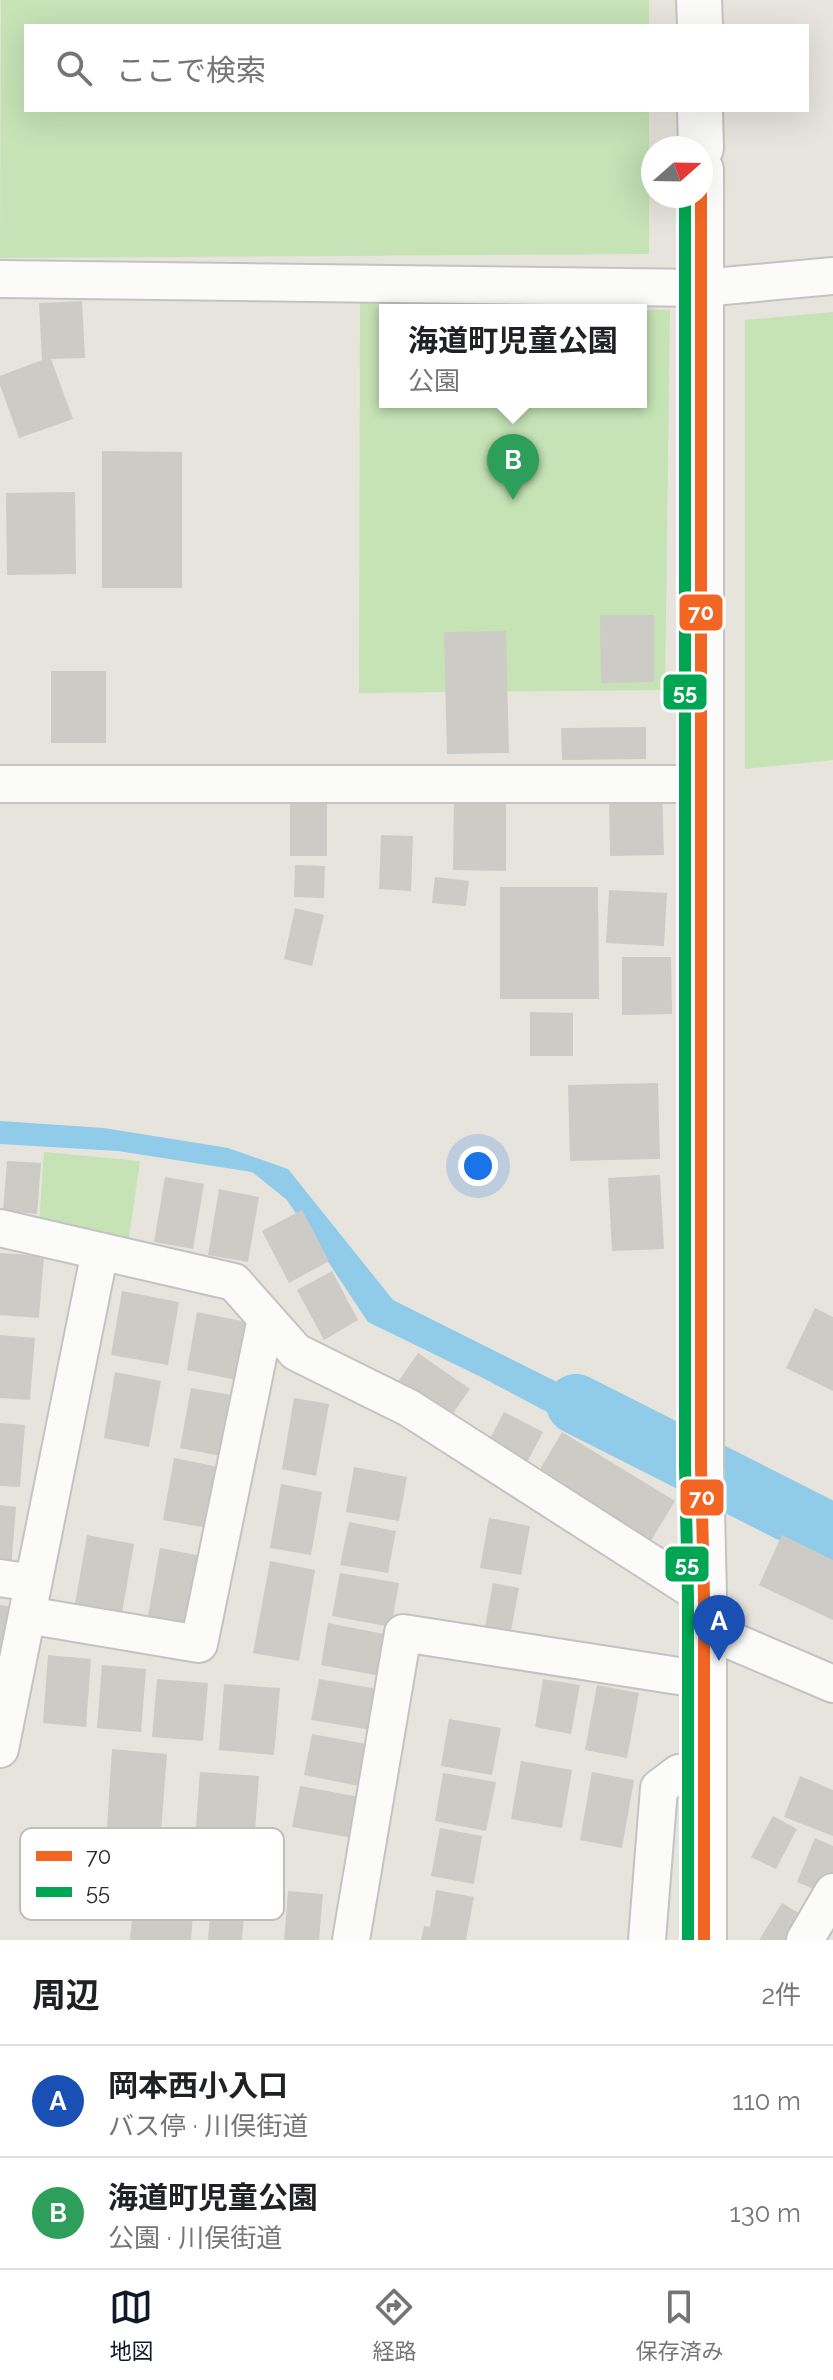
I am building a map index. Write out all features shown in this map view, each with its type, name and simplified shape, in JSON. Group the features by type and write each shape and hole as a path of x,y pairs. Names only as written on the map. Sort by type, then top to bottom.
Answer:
{"main road":[{"path":"699,0 700,24"},
{"path":"700,112 701,136"},
{"path":"701,208 704,1940"}],"street":[{"path":"0,279 702,288 833,276"},
{"path":"0,784 703,784"},
{"path":"0,1228 234,1282 296,1352 409,1408 704,1613 833,1684"},
{"path":"0,1749 20,1592 100,1251"},
{"path":"20,1592 199,1644 266,1318"},
{"path":"351,1940 403,1633 704,1680"},
{"path":"647,1940 659,1788 679,1773 704,1769"},
{"path":"805,1940 833,1892"}],"green space":[{"path":"1,0 649,0 649,24 24,24 24,112 649,112 649,136 641,136 641,208 649,208 649,254 0,258"},
{"path":"360,302 438,304 379,304 379,408 647,408 647,309 670,310 665,690 359,693"},
{"path":"833,312 833,760 745,769 745,320"},
{"path":"44,1152 140,1161 128,1243 39,1226"}],"water":[{"path":"0,1121 104,1128 228,1148 288,1169 393,1300 649,1428 649,1466 483,1378 368,1322 287,1200 252,1172 118,1151 0,1144"},
{"path":"749,1474 833,1520 833,1545 744,1500"}],"building":[{"path":"82,301 85,358 51,359 73,419 19,438 0,385 0,376 42,360 39,303"},
{"path":"102,451 182,452 182,588 102,588"},
{"path":"75,492 76,574 7,575 6,493"},
{"path":"600,615 654,615 654,682 601,683"},
{"path":"506,631 509,753 447,754 444,632"},
{"path":"51,671 106,671 106,743 51,743"},
{"path":"646,727 646,759 562,760 561,728"},
{"path":"290,789 327,789 327,856 290,856"},
{"path":"662,790 664,855 610,856 609,791"},
{"path":"454,796 506,797 506,871 453,870"},
{"path":"381,835 413,836 411,891 379,889"},
{"path":"295,865 325,866 324,898 294,897"},
{"path":"435,877 469,881 466,906 432,903"},
{"path":"500,887 598,887 599,999 500,999"},
{"path":"609,890 667,893 664,946 606,943"},
{"path":"295,908 324,915 312,966 284,959"},
{"path":"622,957 671,957 672,1014 622,1015"},
{"path":"530,1012 573,1013 573,1056 530,1056"},
{"path":"658,1083 660,1159 570,1161 568,1085"},
{"path":"7,1161 41,1163 37,1214 3,1211"},
{"path":"660,1175 664,1249 612,1251 608,1178"},
{"path":"165,1177 204,1184 193,1249 154,1242"},
{"path":"219,1189 259,1197 248,1262 208,1255"},
{"path":"302,1210 329,1261 289,1283 262,1231"},
{"path":"0,1253 44,1256 39,1318 0,1315"},
{"path":"332,1271 358,1320 324,1340 297,1290"},
{"path":"122,1291 179,1302 168,1365 111,1355"},
{"path":"815,1308 833,1317 833,1391 786,1368"},
{"path":"197,1312 247,1322 237,1380 187,1370"},
{"path":"0,1335 35,1338 30,1400 0,1398"},
{"path":"418,1353 470,1389 447,1422 395,1386"},
{"path":"115,1372 161,1381 149,1447 104,1438"},
{"path":"191,1388 232,1395 221,1456 180,1448"},
{"path":"294,1398 329,1404 316,1476 282,1469"},
{"path":"504,1412 543,1432 524,1468 485,1448"},
{"path":"0,1423 25,1425 20,1487 0,1486"},
{"path":"562,1432 675,1501 649,1544 536,1476"},
{"path":"174,1458 219,1467 208,1528 163,1520"},
{"path":"354,1467 407,1477 399,1521 346,1512"},
{"path":"281,1484 322,1492 311,1555 270,1548"},
{"path":"0,1505 16,1507 11,1569 0,1568"},
{"path":"489,1518 530,1526 521,1575 480,1568"},
{"path":"349,1522 396,1531 388,1573 340,1565"},
{"path":"87,1535 134,1544 122,1613 75,1604"},
{"path":"782,1535 833,1560 833,1620 759,1585"},
{"path":"160,1548 202,1556 189,1629 147,1621"},
{"path":"270,1561 315,1570 299,1661 253,1653"},
{"path":"340,1573 399,1583 391,1627 332,1616"},
{"path":"493,1583 519,1588 511,1631 485,1627"},
{"path":"0,1605 9,1606 5,1655 0,1655"},
{"path":"328,1623 394,1636 386,1677 321,1665"},
{"path":"48,1655 91,1659 86,1727 43,1723"},
{"path":"102,1665 146,1669 141,1732 97,1728"},
{"path":"157,1679 208,1683 203,1741 152,1737"},
{"path":"319,1679 384,1690 377,1731 311,1720"},
{"path":"543,1679 580,1685 571,1734 535,1727"},
{"path":"224,1684 280,1688 274,1755 219,1750"},
{"path":"597,1685 639,1693 627,1758 585,1750"},
{"path":"449,1719 501,1728 492,1775 441,1766"},
{"path":"312,1734 377,1746 369,1788 304,1775"},
{"path":"112,1749 167,1754 161,1828 107,1828"},
{"path":"521,1761 572,1770 562,1828 511,1819"},
{"path":"200,1772 259,1776 255,1828 196,1828"},
{"path":"592,1772 634,1780 622,1848 580,1840"},
{"path":"443,1773 496,1782 486,1831 435,1821"},
{"path":"800,1776 833,1790 833,1836 784,1817"},
{"path":"300,1786 365,1798 358,1839 292,1827"},
{"path":"773,1816 797,1829 776,1869 751,1857"},
{"path":"440,1828 482,1836 474,1884 431,1876"},
{"path":"815,1838 833,1846 833,1874 825,1894 797,1882"},
{"path":"436,1890 474,1897 466,1940 421,1940 424,1926 430,1927"},
{"path":"288,1891 323,1894 319,1940 284,1940"},
{"path":"782,1903 807,1918 794,1940 759,1940"},
{"path":"132,1920 193,1920 191,1940 130,1940"},
{"path":"210,1920 244,1920 242,1940 208,1940"}],"waterway":[{"path":"576,1404 833,1534"}],"transit line":[{"name":"55","path":"685,208 688,1940"},
{"name":"70","path":"701,208 704,1940"}],"place":[{"name":"海道町児童公園","path":"513,500"},
{"name":"岡本西小入口","path":"719,1661"}]}
